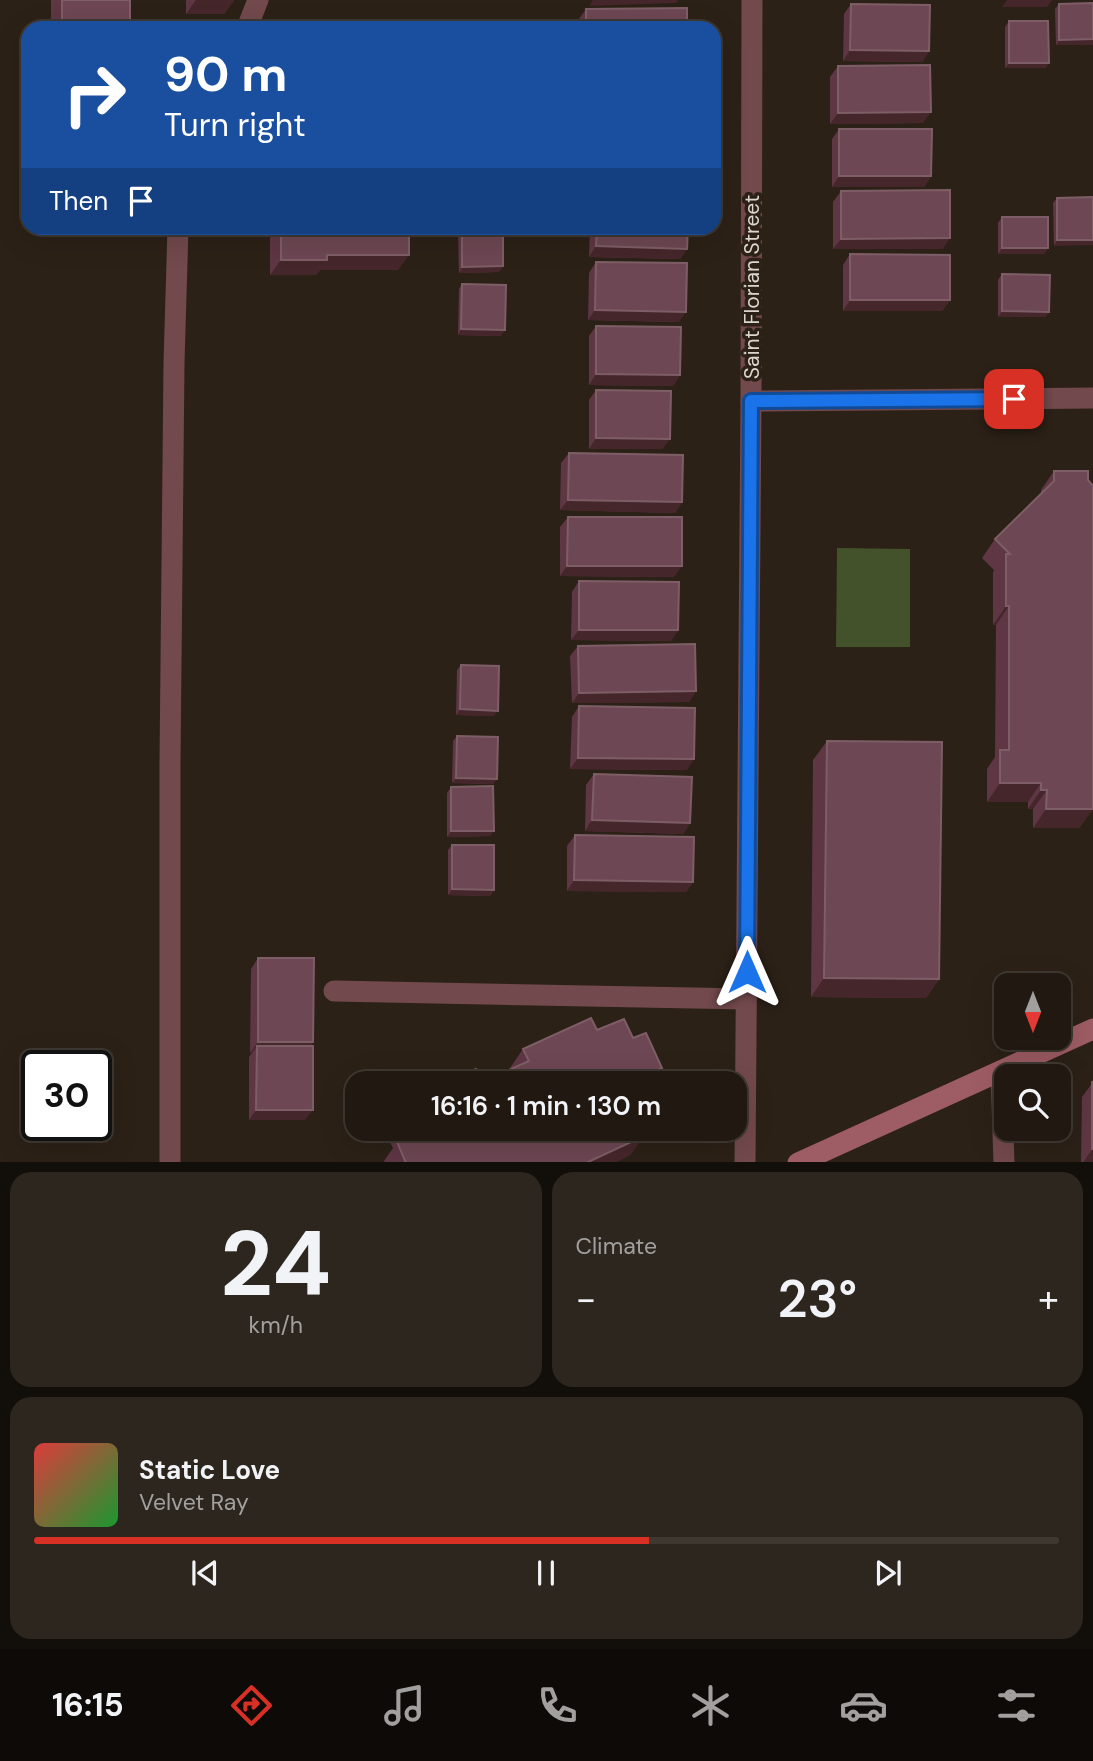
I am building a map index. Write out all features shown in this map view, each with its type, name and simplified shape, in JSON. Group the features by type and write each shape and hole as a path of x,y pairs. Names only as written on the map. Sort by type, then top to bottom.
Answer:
{"street":[{"path":"250,21 258,0"},
{"name":"Saint Florian Street","path":"745,1162 752,0"},
{"path":"170,1162 173,363 178,235"},
{"path":"751,401 1093,398"},
{"path":"334,991 746,999"},
{"path":"1017,1064 1093,1029"},
{"path":"800,1162 994,1075"},
{"path":"1004,1141 1004,1162"}],"green space":[{"path":"837,548 910,549 910,647 836,647"}],"building":[{"path":"62,0 130,0 130,21 62,21"},
{"path":"1093,3 1093,39 1059,40 1059,4"},
{"path":"851,4 930,5 929,51 850,50"},
{"path":"687,8 687,21 586,21 586,9"},
{"path":"1009,21 1048,21 1049,63 1009,63"},
{"path":"930,65 931,112 838,113 838,66"},
{"path":"839,129 932,129 931,176 839,176"},
{"path":"950,190 950,238 841,239 841,191"},
{"path":"1093,197 1093,240 1057,240 1057,198"},
{"path":"1002,217 1048,217 1048,248 1002,248"},
{"path":"281,235 409,235 409,255 327,255 327,260 281,260"},
{"path":"462,235 503,235 503,266 462,267"},
{"path":"597,235 688,235 687,249 596,246"},
{"path":"850,254 950,255 950,300 850,300"},
{"path":"596,262 687,263 686,312 595,310"},
{"path":"1002,274 1050,275 1049,312 1002,311"},
{"path":"462,284 506,285 505,330 461,329"},
{"path":"596,326 681,327 680,375 596,374"},
{"path":"596,390 671,391 670,439 596,438"},
{"path":"569,453 683,455 682,502 568,500"},
{"path":"1054,471 1088,471 1088,480 1093,486 1093,809 1046,809 1047,790 1041,790 1041,783 1000,783 1000,750 1009,750 1009,606 1006,606 1006,554 1010,554 995,539 1054,481"},
{"path":"568,517 682,517 682,566 567,566"},
{"path":"579,581 679,582 678,630 579,630"},
{"path":"695,644 696,691 579,693 578,646"},
{"path":"461,665 499,666 498,711 460,709"},
{"path":"579,706 695,708 694,759 578,758"},
{"path":"457,736 498,737 497,779 456,778"},
{"path":"827,741 942,742 939,979 824,978"},
{"path":"594,774 692,777 690,823 592,820"},
{"path":"493,786 494,831 451,831 451,787"},
{"path":"575,835 694,837 693,882 574,880"},
{"path":"452,845 494,845 494,890 452,889"},
{"path":"258,958 314,958 313,1042 258,1042"},
{"path":"591,1018 597,1030 624,1019 633,1038 646,1033 662,1068 656,1071 507,1071 529,1061 523,1049"},
{"path":"257,1046 313,1046 313,1110 256,1110"},
{"path":"1093,1082 1093,1149 1092,1149"},
{"path":"633,1141 588,1162 406,1162 397,1142"}],"route":[{"path":"747,972 751,401 1014,399"}]}
